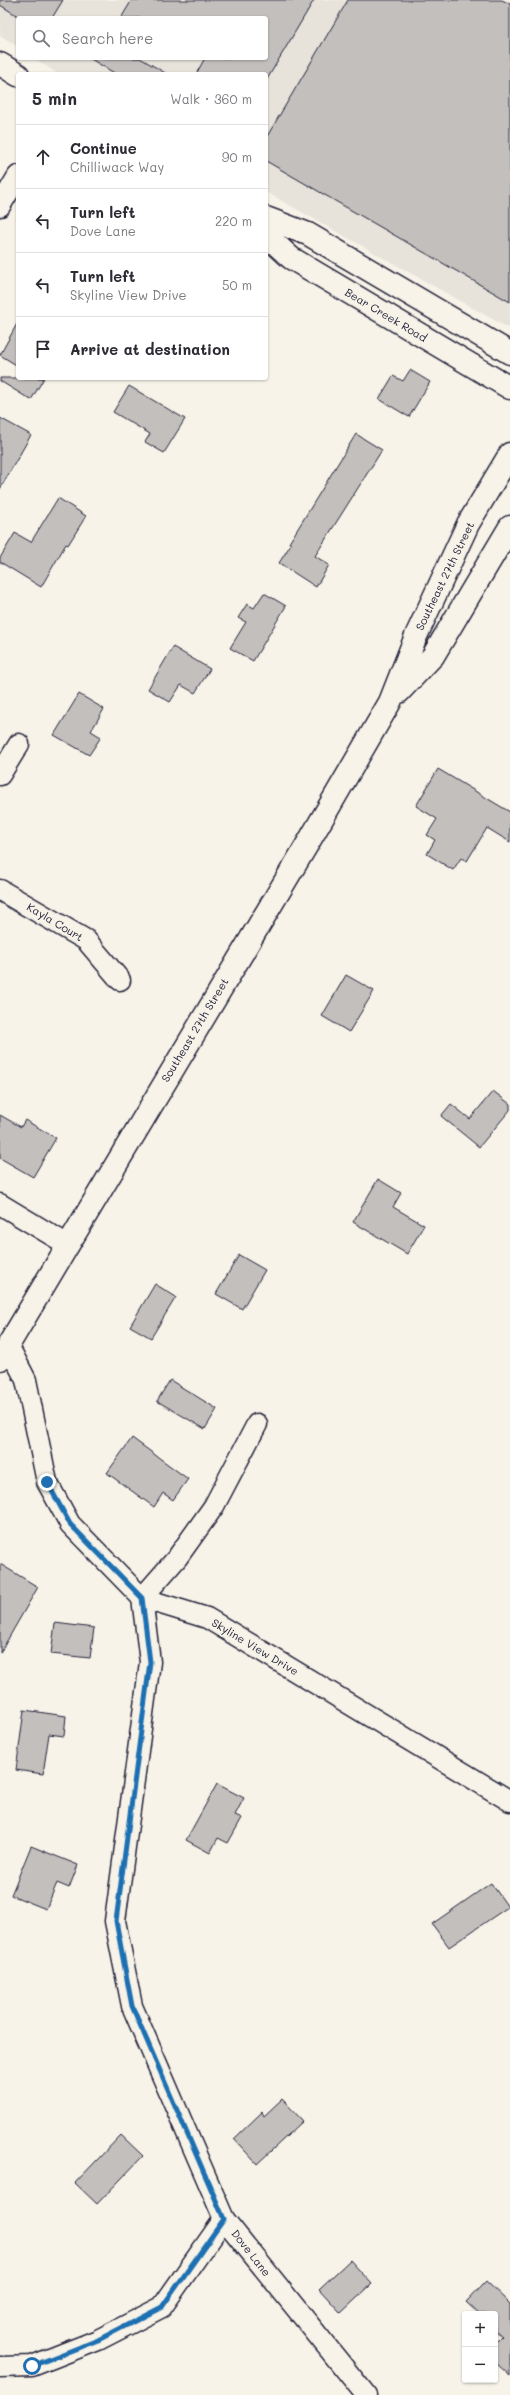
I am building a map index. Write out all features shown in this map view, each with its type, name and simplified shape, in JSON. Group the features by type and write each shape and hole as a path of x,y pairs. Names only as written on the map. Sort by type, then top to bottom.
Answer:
{"main road":[{"path":"0,64 16,73"},
{"path":"268,219 308,234 510,353"},
{"name":"Bear Creek Road","path":"268,237 291,258 510,388"},
{"name":"Southeast 27th Street","path":"4,1352 390,702 416,636 468,524 510,454"},
{"name":"Southeast 27th Street","path":"390,702 433,656 510,527"}],"street":[{"path":"0,206 16,179"},
{"path":"0,775 19,744"},
{"name":"Kayla Court","path":"2,894 86,940 120,980"},
{"path":"0,1204 68,1245"},
{"name":"Skyline View Drive","path":"4,1352 26,1380 47,1482 70,1524 142,1598 207,1618 510,1801"},
{"path":"142,1598 177,1558 214,1506 257,1424"},
{"name":"Dove Lane","path":"142,1598 150,1662 116,1921 132,2006 224,2219 366,2395"},
{"path":"0,2367 32,2366 98,2340 162,2307 224,2219"}],"shaded area":[{"path":"0,0 510,0 510,329 268,193 268,72 55,72 37,60 268,60 268,16 16,16 16,46 0,35"}],"building":[{"path":"0,0 63,0 53,16 18,16 0,5"},
{"path":"132,0 314,0 268,78 268,72 197,72 204,60 268,60 268,16 122,16"},
{"path":"348,0 502,0 510,4 510,302 268,162 268,135"},
{"path":"92,60 143,60 164,72 113,72"},
{"path":"16,326 16,365 0,355"},
{"path":"410,370 430,382 409,417 379,399 393,376 403,381"},
{"path":"0,378 16,378 16,380 43,380 31,400 0,381"},
{"path":"129,386 185,419 164,453 145,442 150,434 113,412"},
{"path":"0,418 31,435 0,489"},
{"path":"356,434 382,450 315,556 329,565 316,587 279,563 291,544 289,543"},
{"path":"58,498 86,516 68,545 66,544 41,587 0,562 0,558 15,533 31,542"},
{"path":"264,593 286,606 253,661 230,648 246,622 238,618 247,604 254,608"},
{"path":"173,647 210,669 195,693 181,685 170,702 148,689"},
{"path":"79,694 104,709 91,731 101,737 89,755 54,735"},
{"path":"438,769 510,812 510,842 487,828 467,861 461,858 453,870 427,854 435,840 427,835 437,819 416,806"},
{"path":"346,975 374,991 349,1032 322,1016"},
{"path":"493,1091 510,1104 510,1110 479,1147 441,1116 451,1104 470,1119"},
{"path":"0,1115 21,1127 25,1120 56,1138 33,1177 0,1158"},
{"path":"378,1179 401,1193 393,1207 424,1225 407,1254 353,1222"},
{"path":"239,1255 265,1270 242,1309 216,1294"},
{"path":"155,1284 176,1297 151,1338 130,1326"},
{"path":"170,1380 217,1409 205,1429 157,1401"},
{"path":"132,1438 188,1479 173,1500 163,1493 154,1507 107,1473"},
{"path":"0,1564 38,1587 0,1653"},
{"path":"55,1623 94,1628 90,1658 51,1654"},
{"path":"24,1710 66,1716 64,1736 49,1734 43,1774 16,1770"},
{"path":"217,1784 244,1798 235,1815 242,1818 228,1843 218,1838 210,1853 186,1840"},
{"path":"31,1846 78,1865 69,1888 57,1883 46,1909 11,1895"},
{"path":"491,1883 508,1907 449,1947 432,1924"},
{"path":"282,2099 303,2121 257,2164 234,2139 262,2112 264,2116"},
{"path":"121,2135 143,2156 97,2204 75,2183"},
{"path":"350,2260 372,2284 341,2313 319,2289"},
{"path":"486,2281 510,2304 510,2376 498,2365 498,2340 502,2336 498,2333 498,2311 476,2311 466,2302"}],"route":[{"path":"32,2366 98,2340 162,2307 224,2219 132,2006 116,1921 150,1662 142,1598 70,1524 47,1482"}]}
